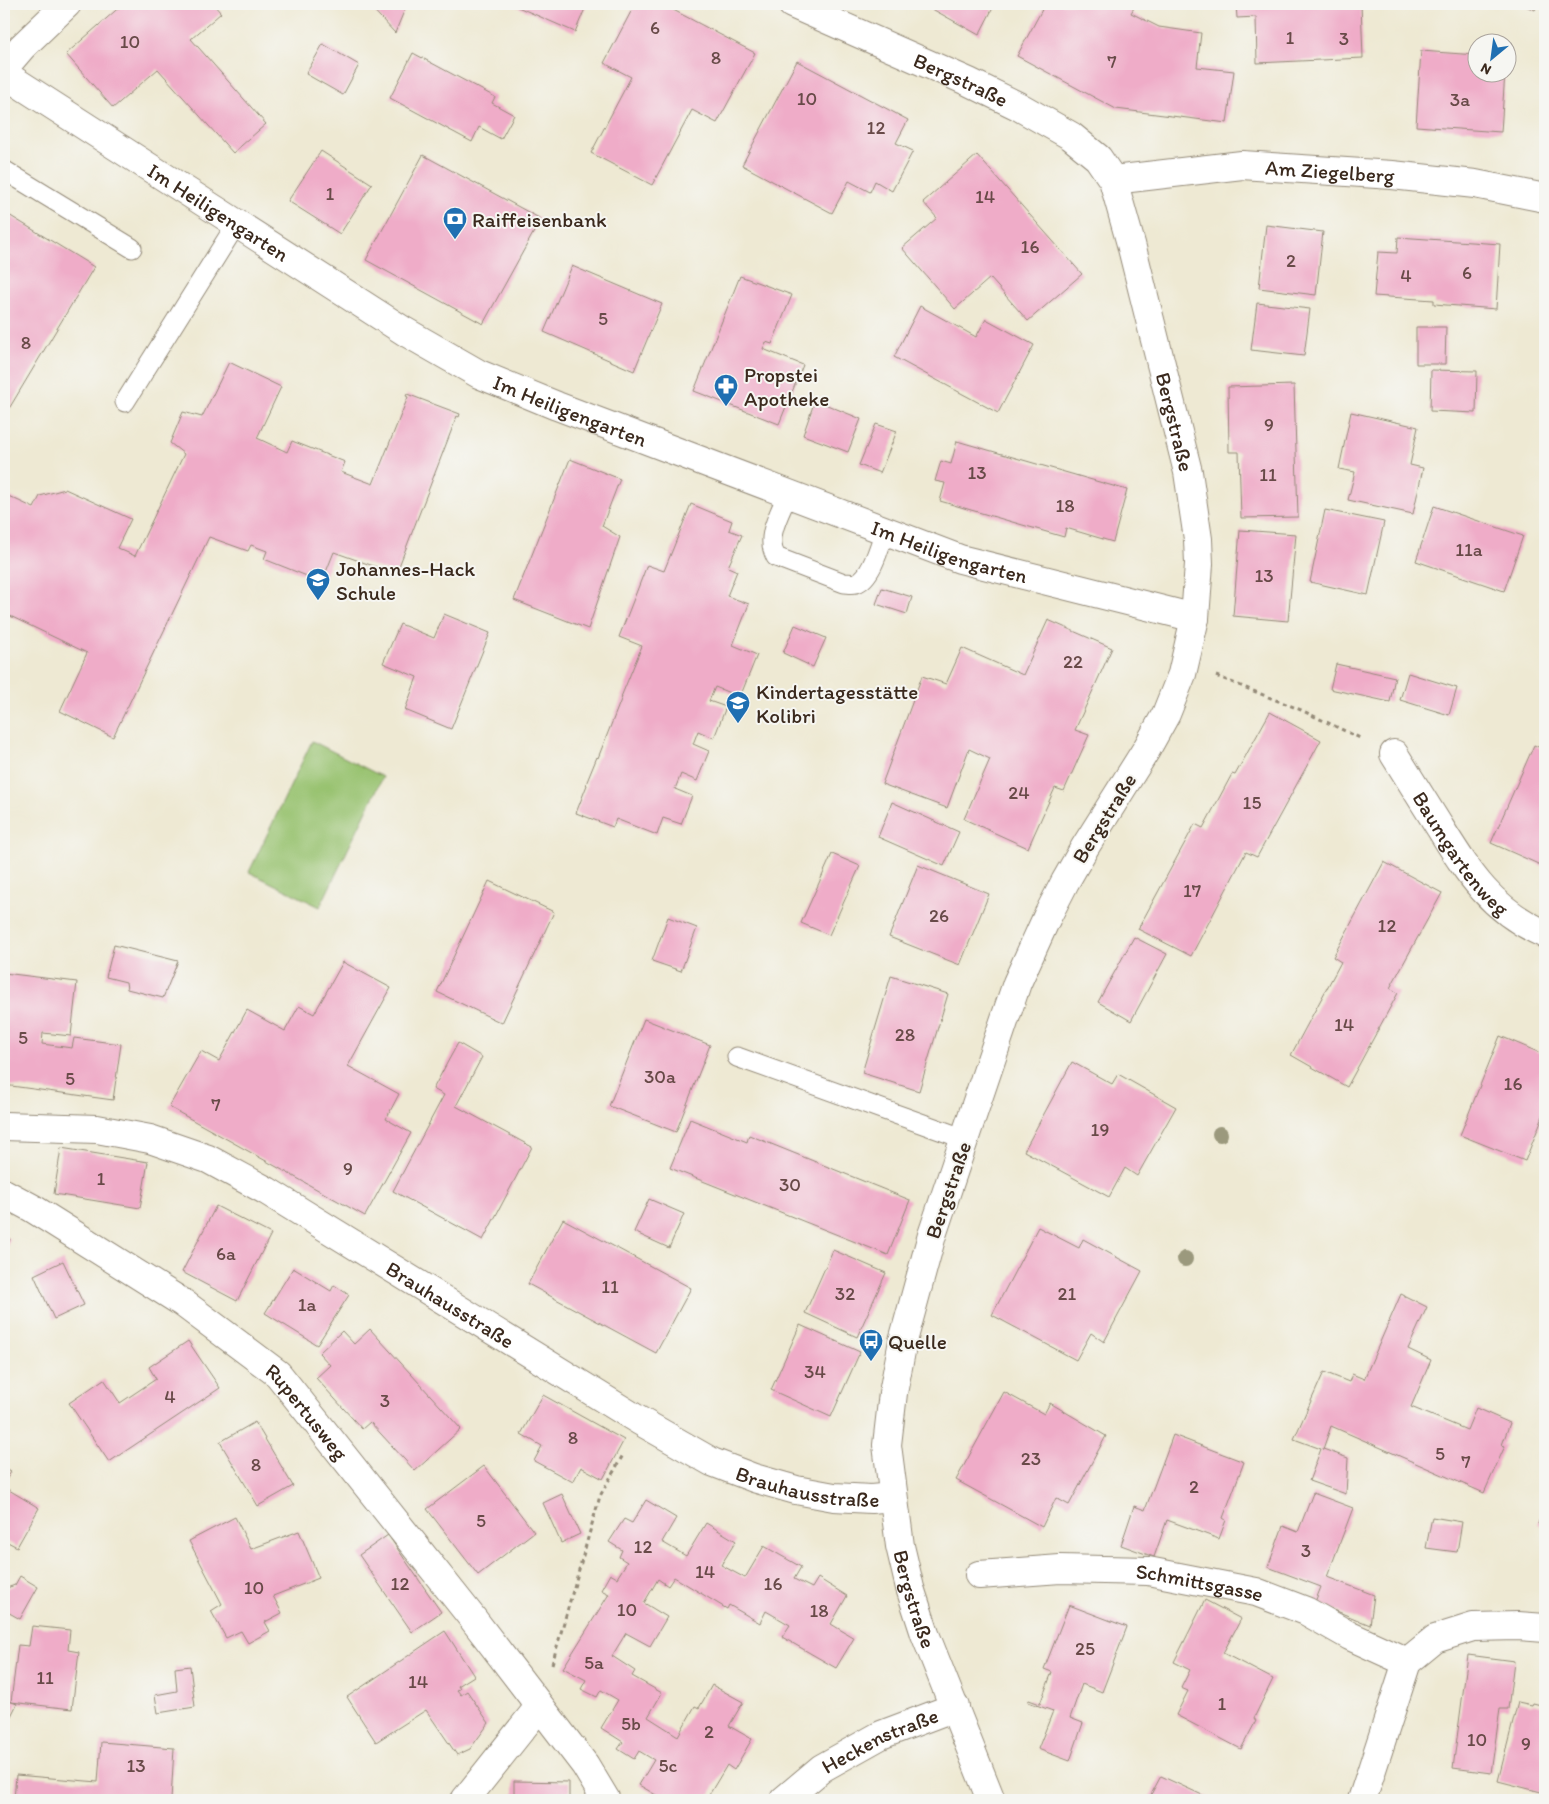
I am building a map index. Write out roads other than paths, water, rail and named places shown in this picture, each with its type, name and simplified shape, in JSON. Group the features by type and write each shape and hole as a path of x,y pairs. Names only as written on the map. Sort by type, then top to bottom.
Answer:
{"street":[{"path":"4,68 22,47 67,4"},
{"name":"Bergstraße","path":"792,4 969,82 1018,106 1071,136 1098,158 1113,180 1132,244 1188,472 1198,539 1199,564 1195,618 1182,674 1166,714 1146,750 1080,856 1051,908 1018,983 932,1235 903,1341 893,1393 887,1445 892,1497 900,1546 910,1588 925,1634 991,1800"},
{"name":"Im Heiligengarten","path":"4,74 404,331 479,374 558,406 960,559 1195,618"},
{"name":"Am Ziegelberg","path":"1113,180 1242,166 1392,175 1474,184 1545,198"},
{"name":"Baumgartenweg","path":"1394,754 1467,871 1493,900 1526,925 1545,934"},
{"name":"Brauhausstraße","path":"4,1126 97,1129 150,1139 208,1159 267,1191 640,1421 712,1462 754,1478 796,1490 834,1497 871,1500 892,1497"},
{"name":"Rupertusweg","path":"4,1193 32,1208 183,1303 278,1374 470,1615 539,1708 585,1765 606,1800"},
{"name":"Schmittsgasse","path":"978,1575 1060,1569 1148,1572 1256,1592 1306,1611 1350,1636 1407,1662"},
{"path":"1362,1800 1407,1662 1435,1639 1473,1628 1518,1626 1545,1628"},
{"name":"Heckenstraße","path":"784,1800 822,1768 881,1735 955,1707"},
{"path":"465,1800 539,1708"}],"lane":[{"path":"4,170 132,248"},
{"path":"125,402 237,223"},
{"path":"788,493 770,539 772,550 776,556 844,583 854,584 863,580 869,574 885,530"},
{"path":"737,1058 965,1139"}],"place":[{"name":"Raiffeisenbank","path":"455,240"},
{"name":"Propstei Apotheke","path":"726,407"},
{"name":"Johannes-Hack Schule","path":"318,601"},
{"name":"Kindertagesstätte Kolibri","path":"738,724"},
{"name":"Quelle","path":"871,1362"}]}
